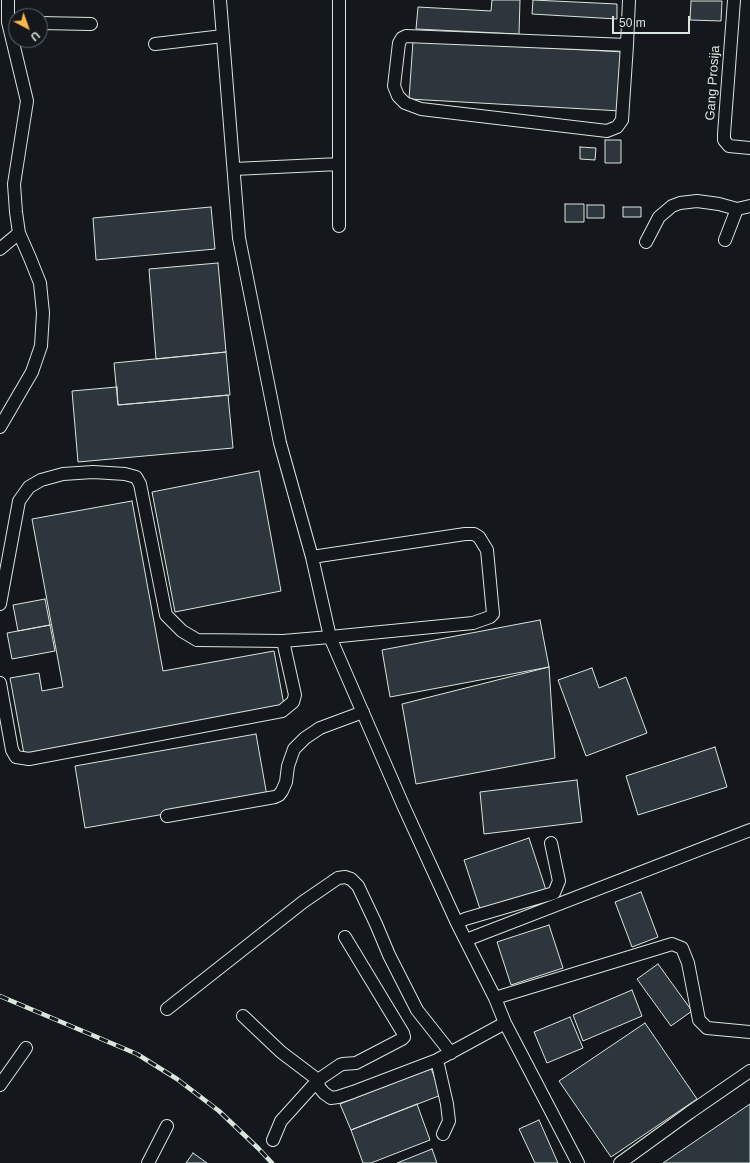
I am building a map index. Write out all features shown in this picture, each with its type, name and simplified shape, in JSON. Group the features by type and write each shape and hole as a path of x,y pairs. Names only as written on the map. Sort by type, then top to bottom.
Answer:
{"street":[{"path":"220,0 239,238 279,436 312,556 330,637 403,805 457,923 495,998 505,1023 578,1163"},
{"path":"339,0 339,226"},
{"path":"627,45 406,36 402,38 399,43 394,86 398,96 405,103 421,109 606,132 617,127 622,120 627,45 629,0"},
{"name":"Gang Prosija","path":"734,0 724,140 729,146 750,148"},
{"path":"48,23 91,24"},
{"path":"154,44 223,36"},
{"path":"0,427 32,372 41,346 42,313 40,283 19,234 14,184 27,101 17,48"},
{"path":"234,169 339,164"},
{"path":"646,242 659,217 672,206 680,203 697,201 719,204 737,209 750,206"},
{"path":"725,240 737,209"},
{"path":"0,249 19,234"},
{"path":"0,604 19,501 29,487 41,480 63,474 93,472 125,474 136,477 140,484 166,615 182,631 197,640 283,641 330,637 473,623 490,617 493,614 487,550 479,537 474,534 465,534 312,556"},
{"path":"0,682 12,750 16,757 29,759 282,712 294,702 295,695 283,641"},
{"path":"167,816 275,797 279,795 286,782 288,766 294,749 305,738 320,728 363,712"},
{"path":"466,940 750,830"},
{"path":"457,923 465,919 554,893 559,881 550,843"},
{"path":"167,1009 303,902 338,878 345,877 358,886 389,955 417,1010 451,1053"},
{"path":"273,1140 281,1121 318,1080 340,1065 356,1064 404,1037 345,937"},
{"path":"495,998 672,944 682,948 688,963 700,1020 707,1028 750,1032"},
{"path":"243,1016 281,1052 318,1080 319,1087 331,1098 338,1097 437,1060 505,1023"},
{"path":"0,1085 26,1048"},
{"path":"437,1060 447,1104 449,1121 443,1134"},
{"path":"620,1163 750,1070"},
{"path":"148,1163 167,1126"}],"building":[{"path":"492,0 520,0 519,34 416,29 418,7 491,11"},
{"path":"533,0 617,4 617,19 532,14"},
{"path":"691,1 722,1 721,21 690,20"},
{"path":"413,41 624,52 621,111 409,99"},
{"path":"605,140 621,140 621,163 605,163"},
{"path":"580,147 596,148 595,160 580,159"},
{"path":"565,204 584,204 584,222 565,222"},
{"path":"587,205 604,205 604,218 587,218"},
{"path":"211,207 215,249 96,260 93,218"},
{"path":"623,207 641,207 641,217 623,217"},
{"path":"218,263 226,352 156,359 149,269"},
{"path":"226,352 230,395 118,405 114,363"},
{"path":"117,387 118,405 228,395 233,448 78,462 72,391"},
{"path":"259,471 281,591 175,612 152,492"},
{"path":"132,501 163,671 274,651 284,705 24,754 10,678 39,673 42,691 63,687 32,519"},
{"path":"45,599 50,625 18,631 13,605"},
{"path":"540,620 549,667 390,697 382,650"},
{"path":"50,625 55,651 12,659 7,633"},
{"path":"549,667 555,758 416,784 402,704"},
{"path":"592,668 599,688 626,677 647,733 586,756 558,680"},
{"path":"256,734 267,796 85,828 75,766"},
{"path":"715,747 727,787 638,815 626,776"},
{"path":"577,780 582,822 484,834 480,792"},
{"path":"529,838 546,890 481,912 464,860"},
{"path":"641,892 658,937 632,947 615,902"},
{"path":"549,925 563,968 511,985 497,942"},
{"path":"658,964 692,1011 671,1026 637,979"},
{"path":"632,990 642,1016 583,1041 573,1015"},
{"path":"570,1017 583,1048 547,1063 534,1032"},
{"path":"645,1023 697,1099 611,1157 559,1081"},
{"path":"431,1068 441,1095 351,1130 340,1104"},
{"path":"417,1104 430,1140 371,1163 363,1163 351,1130"},
{"path":"750,1104 750,1163 663,1163"},
{"path":"539,1120 558,1163 535,1163 519,1129"},
{"path":"432,1149 437,1163 397,1163"},
{"path":"193,1153 207,1163 186,1163"}],"railway":[{"path":"0,996 137,1054 177,1079 219,1111 272,1163"}]}
